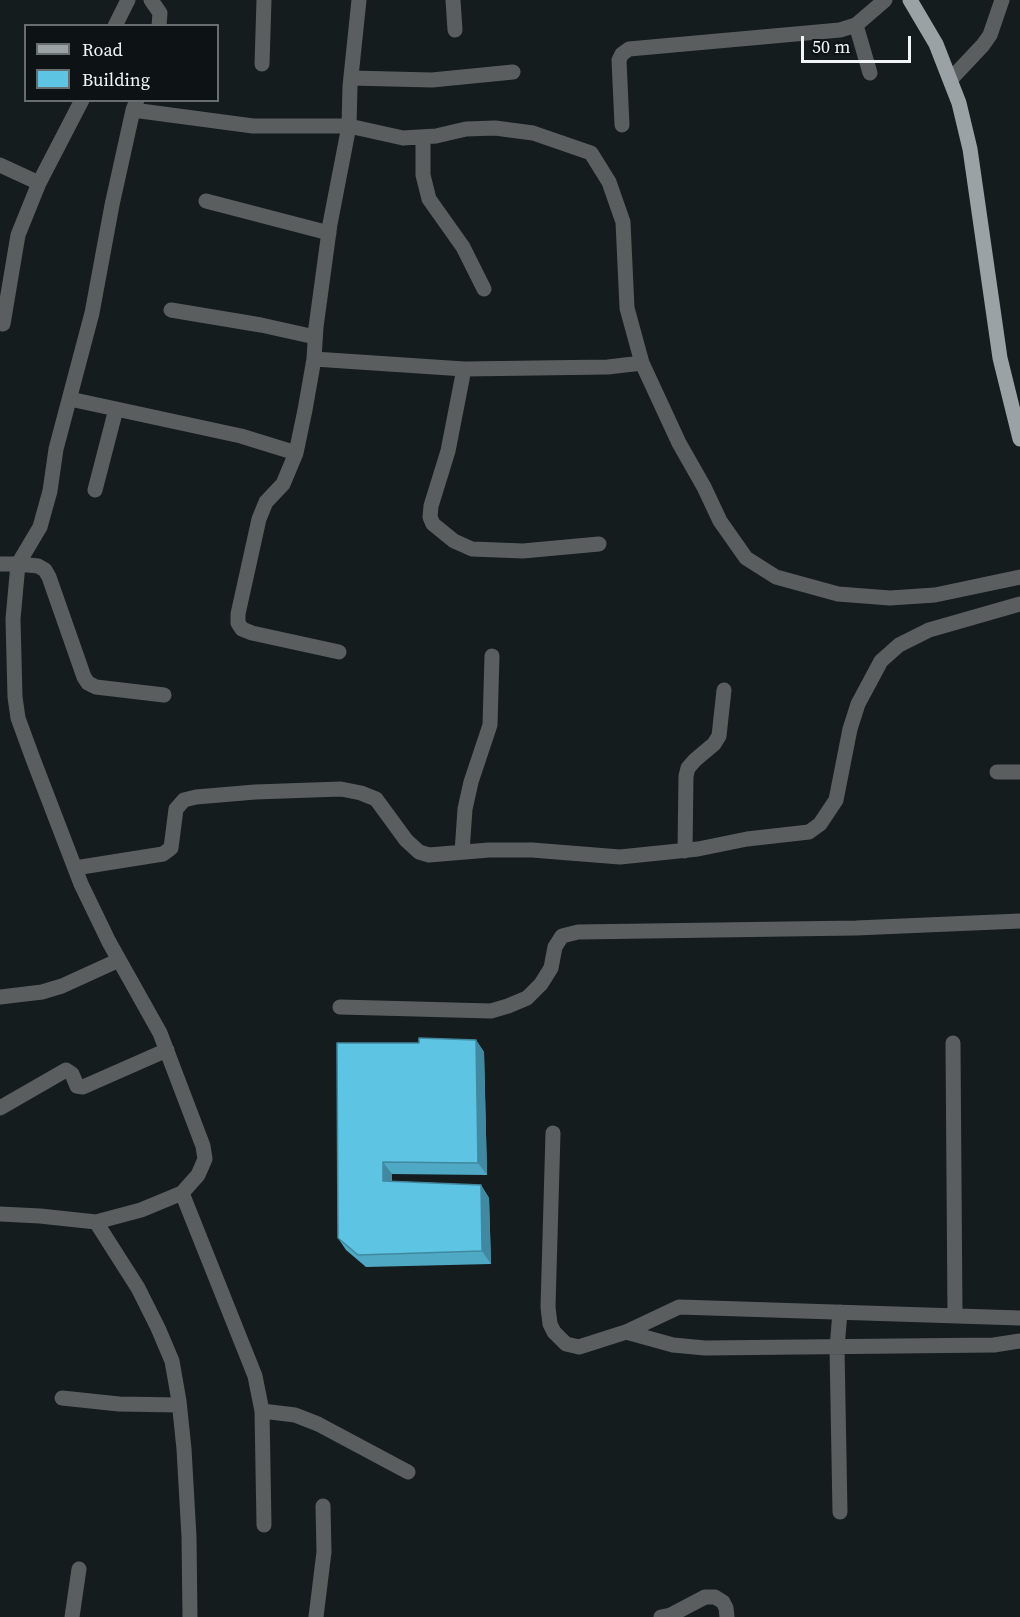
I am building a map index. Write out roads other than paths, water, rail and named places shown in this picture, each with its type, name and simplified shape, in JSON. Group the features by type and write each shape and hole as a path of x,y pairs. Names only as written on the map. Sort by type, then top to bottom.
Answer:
{"main road":[{"path":"910,0 936,44 951,79 970,149 1000,358 1020,439"}],"street":[{"path":"116,24 128,0"},
{"path":"151,0 160,13 159,24"},
{"path":"262,64 264,0"},
{"path":"339,652 252,633 242,629 238,623 240,603 259,519 267,502 283,484 296,453 314,359 329,233 349,126 351,78 359,0"},
{"path":"453,0 455,30"},
{"path":"622,125 619,60 622,54 629,49 840,30 856,24 885,0"},
{"path":"951,79 983,45 990,34 1002,0"},
{"path":"856,24 870,73"},
{"path":"351,78 432,80 513,72"},
{"path":"3,324 18,234 39,183 81,102"},
{"path":"0,1214 40,1215 96,1222 141,1210 182,1193 198,1175 205,1158 203,1146 160,1033 109,942 75,868 18,718 13,668 13,619 18,564 40,527 50,491 56,449 92,313 112,205 135,105 252,126 349,126 403,138 436,136 466,129 495,128 533,133 591,153 609,182 623,222 627,308 642,363 679,443 704,487 720,522 746,558 776,577 838,594 890,598 935,595 1020,577"},
{"path":"423,137 423,176 429,199 463,247 484,289"},
{"path":"0,165 39,183"},
{"path":"206,201 329,233"},
{"path":"171,310 261,325 315,337"},
{"path":"314,359 464,369 608,367 642,363"},
{"path":"464,369 448,451 431,506 430,517 433,525 454,541 480,550 523,551 599,544"},
{"path":"70,399 241,436 296,453"},
{"path":"95,490 116,409"},
{"path":"0,564 38,566 45,570 50,577 88,683 96,687 164,695"},
{"path":"75,868 163,854 171,848 173,843 176,809 189,798 304,790 341,789 376,799 406,840 419,852 429,855 532,850 620,857 685,851 747,839 809,832 820,824 836,800 850,729 858,704 881,661 899,645 929,630 1020,604"},
{"path":"462,852 465,809 471,782 490,725 492,656"},
{"path":"685,851 686,776 688,768 714,744 719,736 724,690"},
{"path":"997,772 1020,772"},
{"path":"340,1007 491,1011 508,1006 527,998 541,984 550,968 555,947 562,936 578,932 856,928 1020,921"},
{"path":"0,998 42,992 62,986 119,960"},
{"path":"953,1043 955,1316"},
{"path":"0,1108 66,1070 72,1074 77,1086 83,1087 167,1050"},
{"path":"553,1133 548,1307 550,1324 559,1339 566,1344 579,1347 626,1332 679,1307 1020,1318"},
{"path":"182,1193 255,1376 262,1411 264,1525"},
{"path":"96,1222 138,1288 172,1361 179,1405 189,1537 190,1617"},
{"path":"840,1312 837,1348 840,1512"},
{"path":"626,1332 673,1345 705,1348 994,1345 1020,1341"},
{"path":"62,1398 119,1404 179,1405"},
{"path":"262,1411 296,1415 318,1424 408,1472"},
{"path":"316,1617 322,1580 323,1506"},
{"path":"72,1617 79,1569"},
{"path":"661,1617 671,1615 705,1597 715,1597 723,1602 727,1617"}]}
